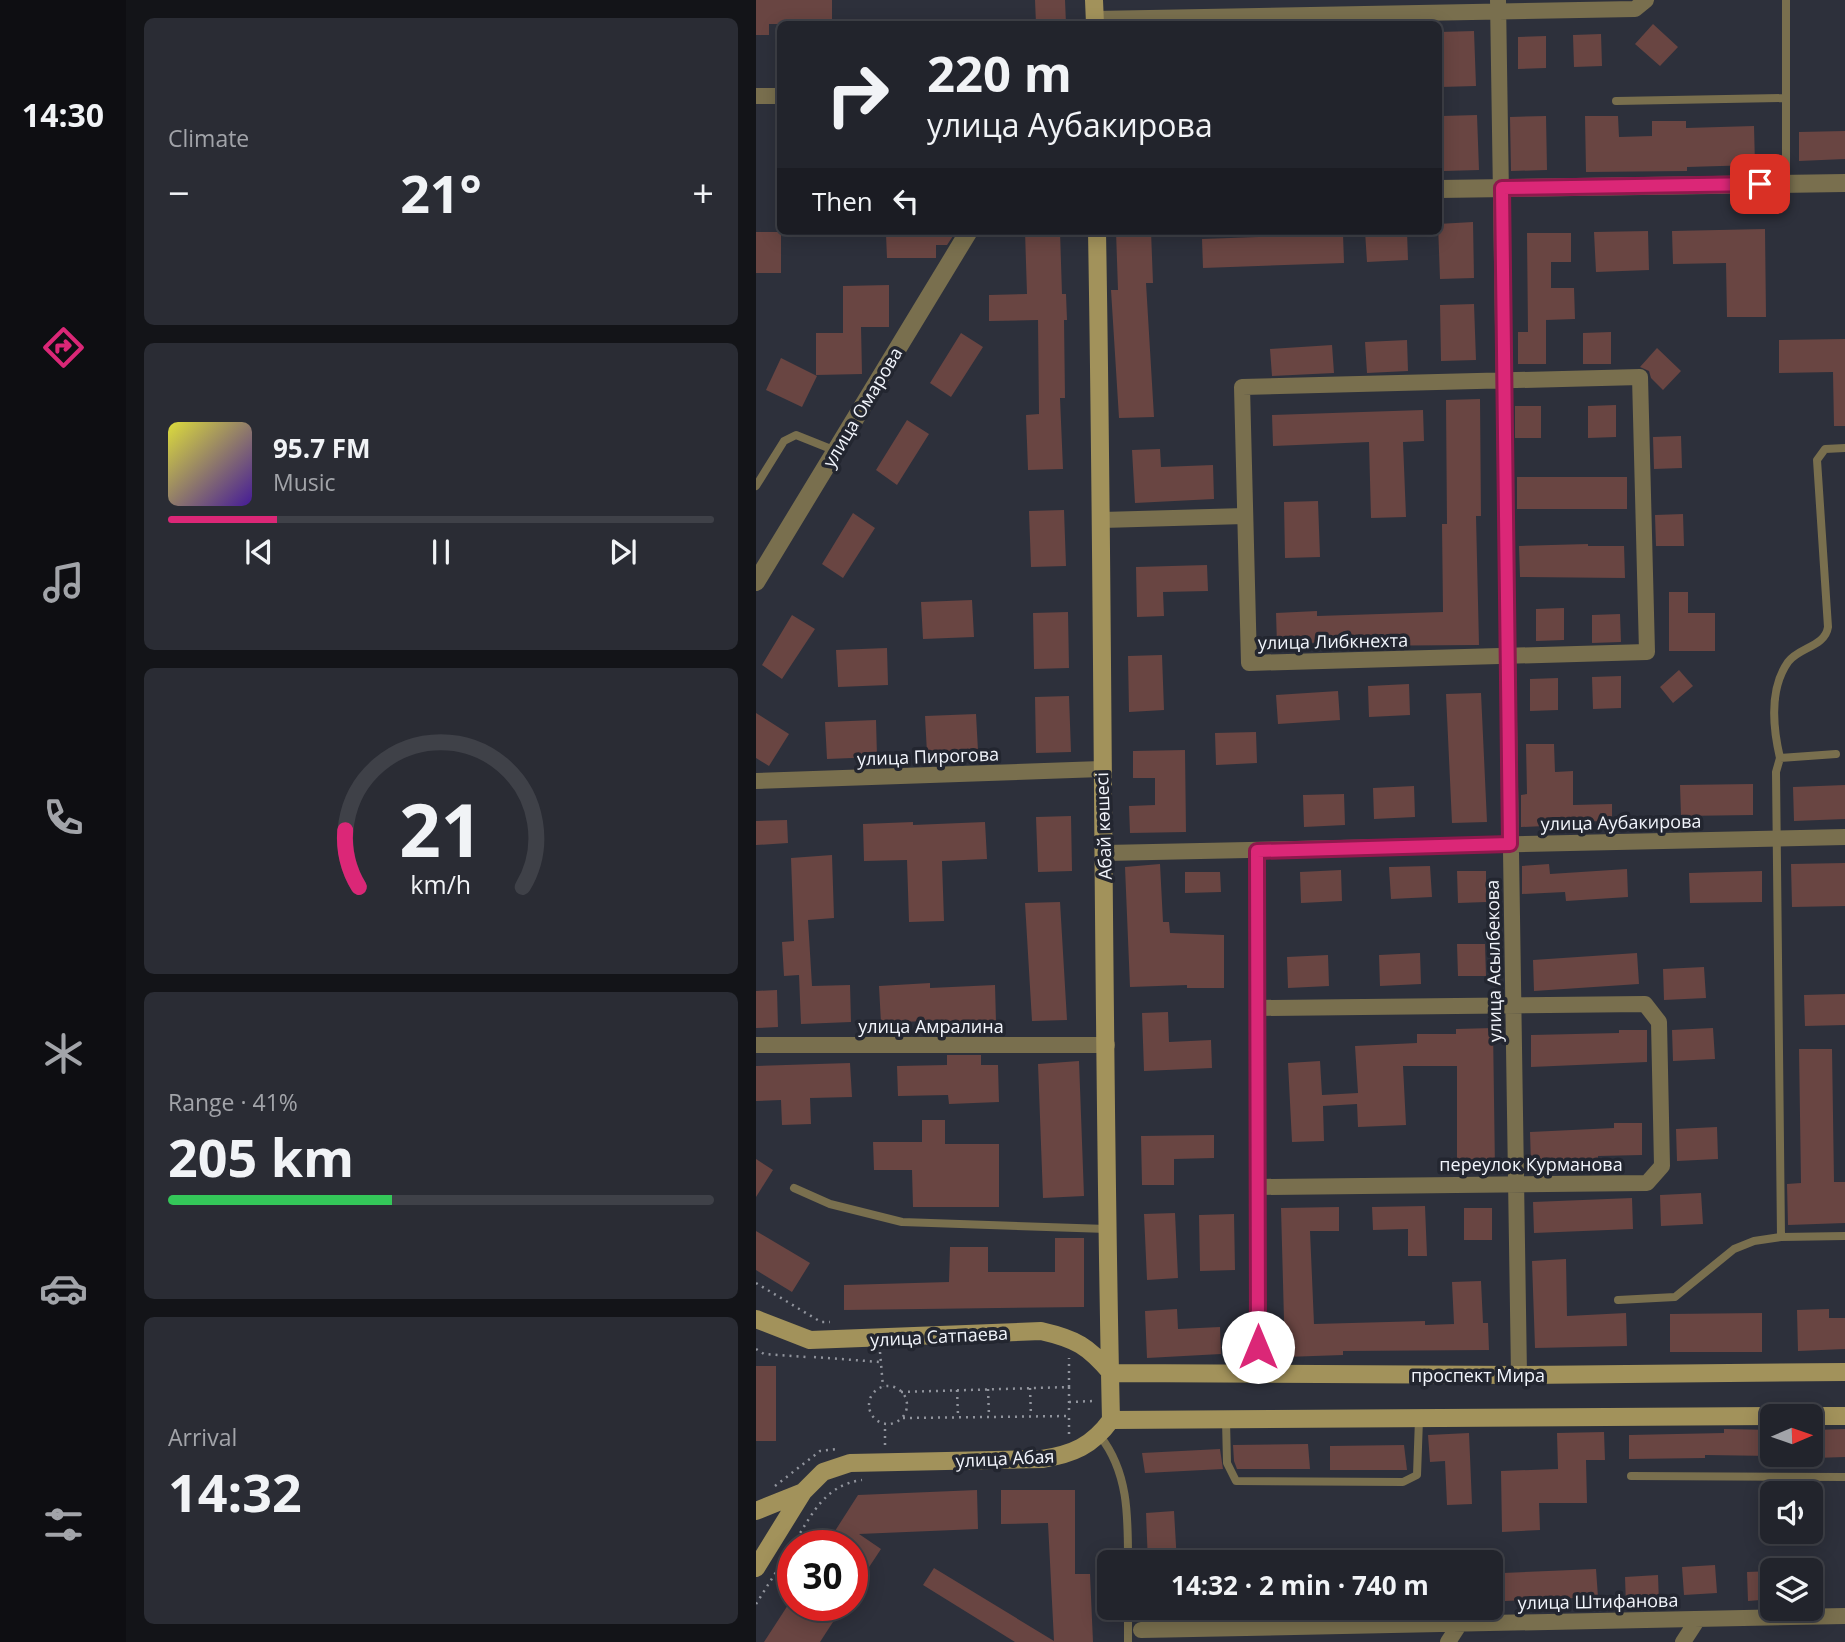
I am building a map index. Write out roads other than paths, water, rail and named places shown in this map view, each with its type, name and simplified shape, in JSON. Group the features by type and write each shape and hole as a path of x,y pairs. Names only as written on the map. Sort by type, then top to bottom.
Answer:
{"main road":[{"path":"1094,0 1094,21"},
{"name":"Абай көшесі","path":"1097,235 1102,520 1101,769 1105,853 1111,1420"},
{"name":"улица Сатпаева","path":"756,1319 777,1330 810,1340 1041,1331 1069,1337 1091,1350 1111,1373"},
{"name":"проспект Мира","path":"1111,1373 1519,1375 1845,1371"},
{"path":"1111,1420 1760,1416"},
{"path":"1824,1416 1845,1416"},
{"name":"улица Абая","path":"803,1492 823,1472 849,1463 1042,1459 1069,1455 1100,1436 1111,1420"},
{"path":"756,1511 803,1492"},
{"path":"756,1568 803,1492"}],"street":[{"path":"1109,21 1306,8 1498,6 1635,9 1646,0"},
{"name":"улица Асылбекова","path":"1498,6 1519,1375"},
{"path":"756,96 777,96"},
{"path":"1442,189 1845,183"},
{"name":"улица Омарова","path":"756,582 966,235"},
{"name":"улица Либкнехта","path":"1640,377 1647,652 1249,663 1242,387 1504,380 1640,377"},
{"path":"1102,520 1245,516"},
{"name":"улица Пирогова","path":"756,781 1101,769"},
{"name":"улица Аубакирова","path":"1105,853 1845,837"},
{"path":"1257,851 1258,1374"},
{"name":"переулок Курманова","path":"1258,1008 1645,1004 1659,1022 1662,1166 1647,1183 1259,1187"},
{"name":"улица Амралина","path":"756,1045 1107,1045"},
{"name":"улица Штифанова","path":"1141,1630 1845,1616"},
{"path":"1683,1642 1698,1619"},
{"path":"1448,1642 1461,1622"}],"lane":[{"path":"1786,0 1786,184"},
{"path":"1616,101 1786,98"},
{"path":"756,486 784,441 796,435 835,451"},
{"path":"1781,1237 1775,838 1776,772 1780,758 1773,731 1775,698 1789,661 1826,635 1828,626 1816,460 1825,449 1845,448"},
{"path":"1780,758 1836,754"},
{"path":"794,1188 830,1204 902,1222 1107,1229"},
{"path":"1618,1300 1675,1297 1734,1249 1781,1237 1845,1236"},
{"path":"1226,1420 1227,1464 1236,1481 1403,1482 1417,1475 1419,1419"},
{"path":"1100,1436 1115,1458 1125,1488 1127,1550"},
{"path":"1631,1476 1845,1477"},
{"path":"1128,1620 1128,1642"}]}
